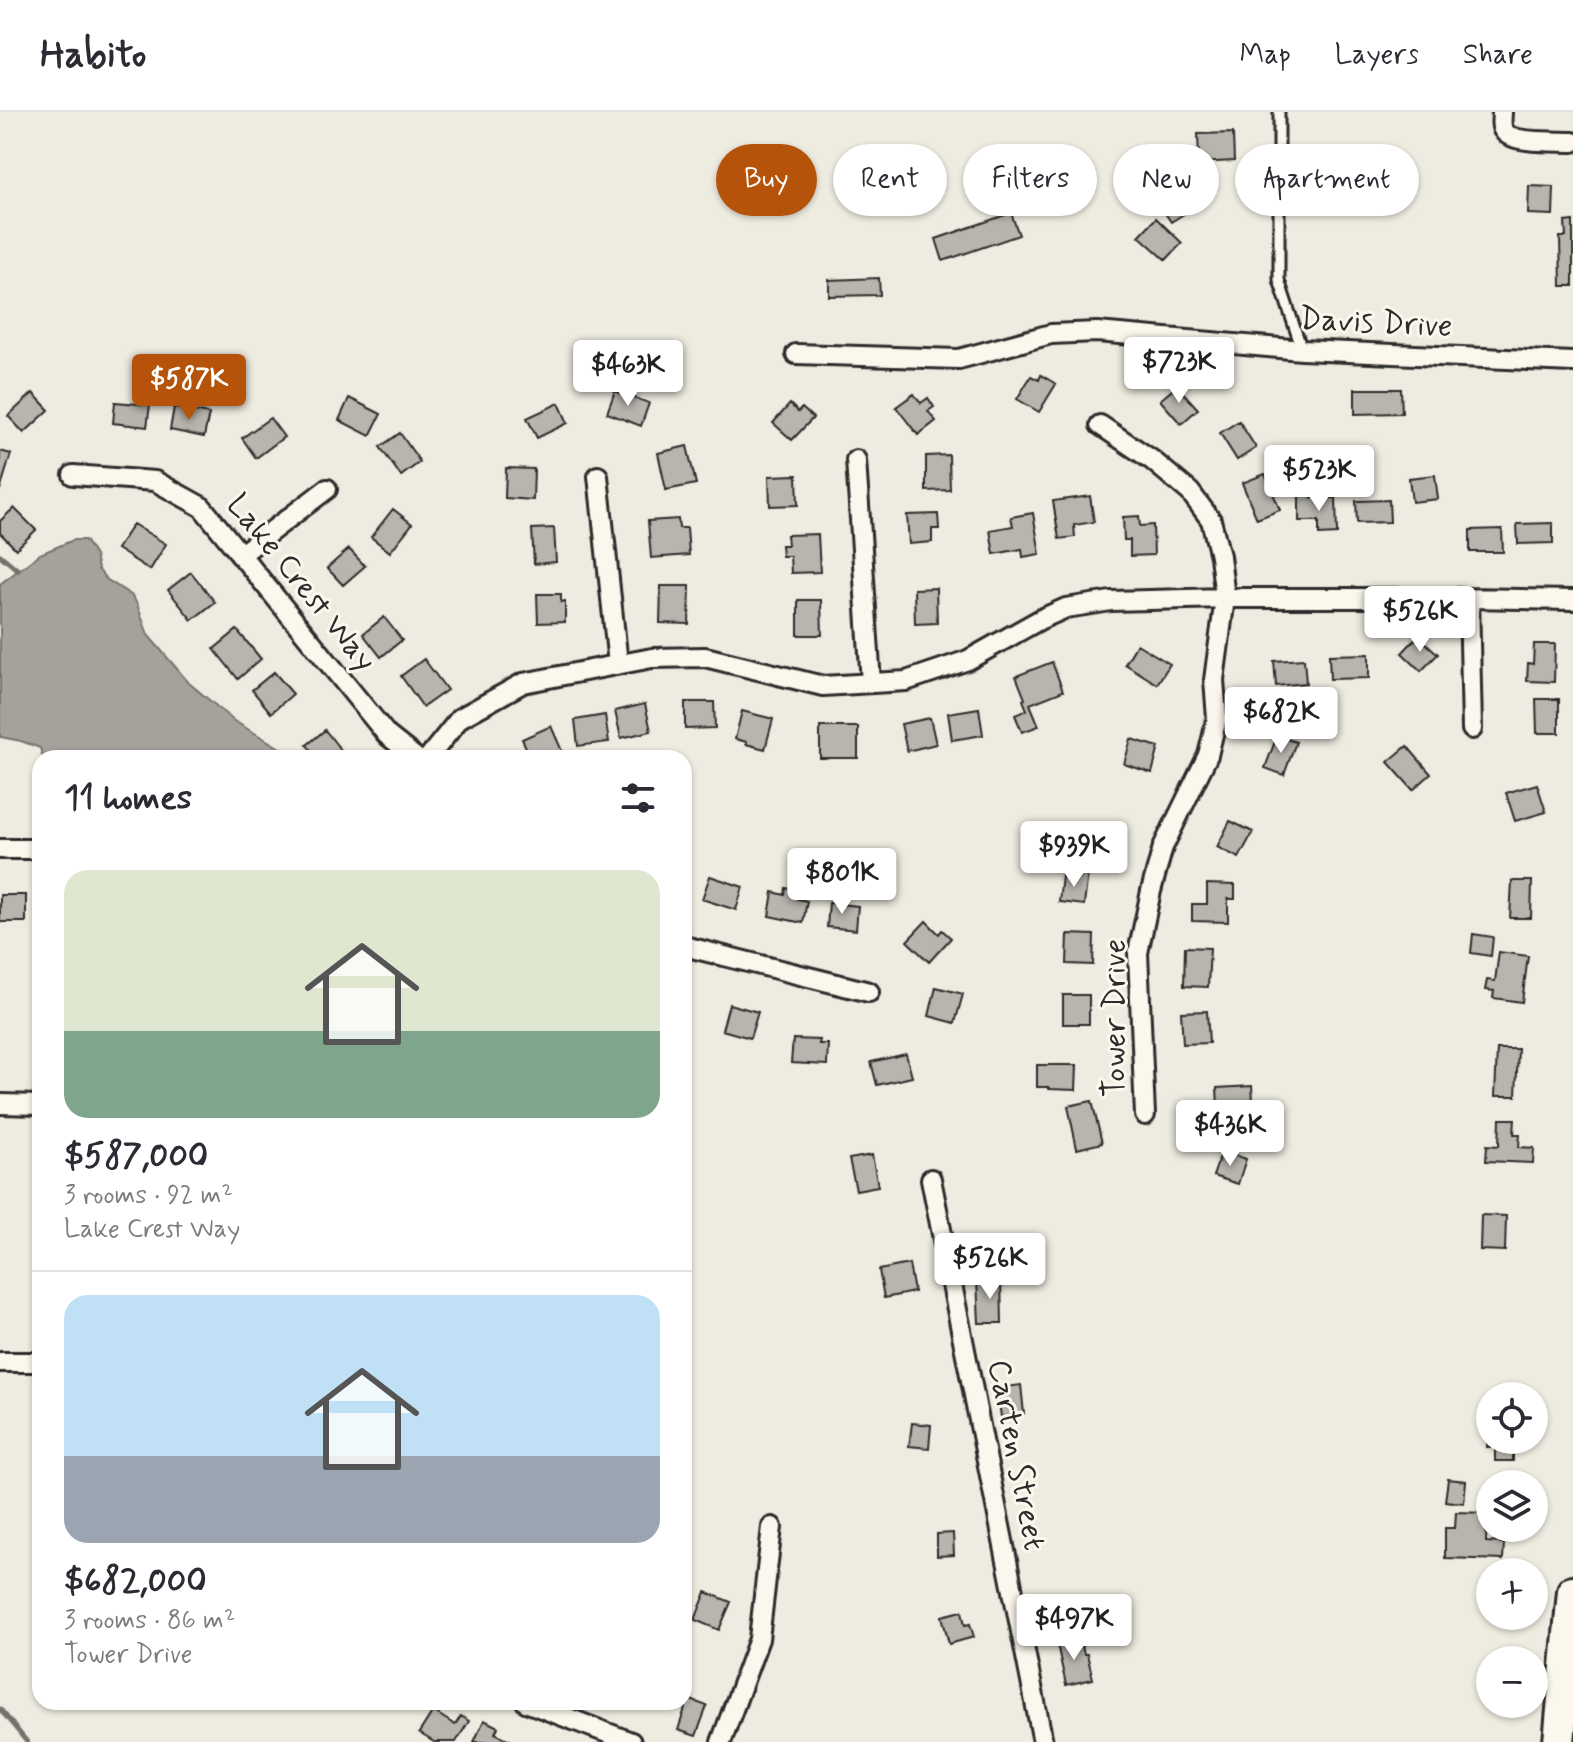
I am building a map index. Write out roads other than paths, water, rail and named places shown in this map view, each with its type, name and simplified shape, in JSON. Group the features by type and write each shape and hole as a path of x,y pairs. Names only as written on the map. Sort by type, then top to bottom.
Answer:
{"main road":[{"path":"1559,1742 1573,1591"}],"street":[{"path":"1502,112 1502,128 1506,134 1521,140 1573,142"},
{"name":"Davis Drive","path":"796,354 959,359 1051,334 1097,332 1302,350 1573,362"},
{"name":"Tower Drive","path":"1100,425 1152,460 1190,492 1211,520 1220,556 1225,598 1214,680 1217,718 1208,755 1163,847 1138,953 1145,1115"},
{"path":"856,460 871,683"},
{"name":"Lake Crest Way","path":"73,475 155,481 202,507 387,735 406,750"},
{"path":"598,476 618,664"},
{"path":"240,555 327,489"},
{"path":"434,750 460,718 523,683 652,658 705,657 823,686 906,681 968,660 1066,608 1111,601 1225,598 1573,600"},
{"path":"1469,598 1472,729"},
{"path":"0,849 32,849"},
{"path":"692,948 869,992"},
{"path":"0,1104 32,1105"},
{"name":"Carten Street","path":"931,1179 1043,1742"},
{"path":"0,1362 32,1362"},
{"path":"721,1742 759,1639 772,1527"},
{"path":"547,1710 631,1742"}],"lane":[{"path":"1279,112 1279,280 1302,350"}],"waterway":[{"path":"0,555 18,570"},
{"path":"0,1709 27,1742"}]}
